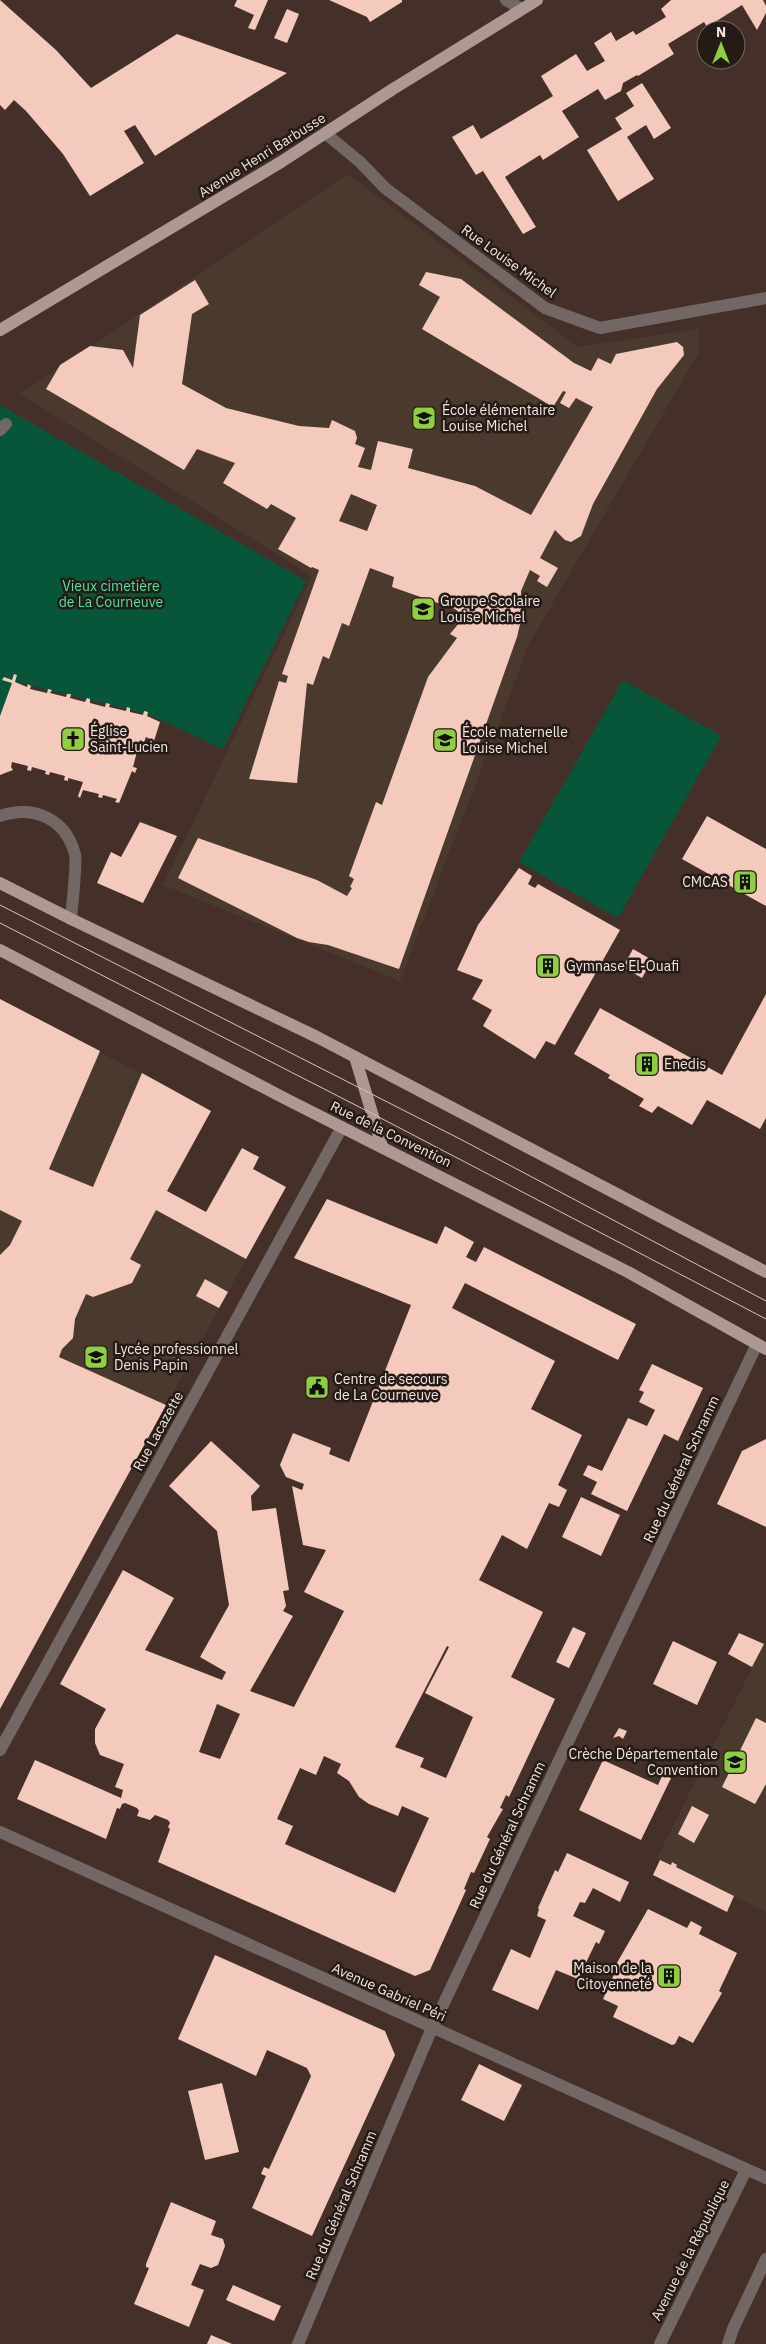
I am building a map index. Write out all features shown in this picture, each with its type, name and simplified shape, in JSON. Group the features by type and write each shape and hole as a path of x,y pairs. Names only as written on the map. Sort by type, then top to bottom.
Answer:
{"main road":[{"name":"Avenue Henri Barbusse","path":"0,330 275,166 536,0"},
{"path":"0,883 317,1037 766,1272"},
{"name":"Rue de la Convention","path":"0,950 628,1272 761,1347"},
{"path":"355,1057 382,1146"}],"street":[{"path":"506,0 522,9"},
{"name":"Rue Louise Michel","path":"325,133 360,162 385,188 545,308 600,328 766,298"},
{"path":"0,816 26,812 50,818 67,835 76,855 71,919"},
{"name":"Rue Lacazette","path":"0,1750 342,1127"},
{"name":"Rue du Général Schramm","path":"298,2344 432,2028 761,1347"},
{"name":"Avenue Gabriel Péri","path":"0,1832 766,2178"},
{"name":"Avenue de la République","path":"660,2344 746,2170"},
{"path":"728,2344 733,2329 766,2259"}],"shaded area":[{"name":"Groupe Scolaire Louise Michel","path":"348,174 578,347 699,329 699,352 530,642 400,981 163,885 312,576 20,394"},
{"name":"Lycée professionnel Denis Papin","path":"0,999 211,1111 157,1210 246,1259 0,1709"},
{"name":"Crèche Départementale Convention","path":"766,1640 766,1912 657,1858"}],"green space":[{"name":"Vieux cimetière de La Courneuve","path":"0,405 306,581 223,749 150,715 12,681 0,722"},
{"path":"623,680 721,736 618,918 519,862"}],"building":[{"path":"0,0 56,50 91,88 177,34 287,73 155,156 135,125 124,131 144,163 90,196 63,154 26,111 14,100 5,110 0,105"},
{"path":"237,0 268,0 255,30 248,28 254,15 234,6"},
{"path":"329,0 402,0 402,2 370,22 367,17"},
{"path":"671,0 763,0 766,6 766,13 757,30 742,5 718,20 696,20 696,27 668,44 674,54 623,83 621,91 605,100 598,89 562,111 579,137 543,160 540,155 505,177 536,227 523,234 483,171 476,175 452,137 473,125 481,139 553,96 541,76 576,54 587,71 605,61 594,43 611,32 616,41 633,31 636,35 666,17 661,9"},
{"path":"287,9 299,14 287,43 274,38"},
{"path":"642,83 671,128 654,139 646,125 627,137 654,179 618,201 587,150 622,129 615,118 634,106 626,93"},
{"path":"426,272 461,279 574,363 591,371 598,358 611,364 616,354 677,342 683,347 684,355 657,389 593,504 581,536 571,542 565,540 555,530 540,558 558,568 547,587 537,581 540,576 530,570 521,591 521,620 517,637 399,969 328,945 297,938 178,878 198,838 317,880 347,896 352,888 350,887 354,879 349,876 376,802 382,805 428,677 457,638 450,634 464,617 455,609 392,587 394,577 370,568 349,626 342,623 329,659 323,656 313,685 307,683 297,783 249,779 279,681 286,683 288,676 282,674 319,570 311,568 278,549 296,518 271,504 267,509 223,483 235,463 197,449 184,470 46,389 60,365 90,346 123,350 133,368 140,315 195,280 209,304 192,314 182,384 226,408 299,426 329,428 332,420 355,431 357,438 355,444 365,448 358,467 371,470 378,441 413,449 408,468 475,486 531,515 593,407 576,398 569,408 560,403 566,392 563,391 553,407 422,329 440,297 419,285","holes":["351,494 377,505 367,531 339,521"]},
{"name":"Église Saint-Lucien","path":"14,674 17,675 15,682 27,687 28,684 31,686 30,689 47,693 48,689 52,690 50,693 66,697 67,694 71,694 70,698 85,702 87,698 90,699 90,703 105,707 106,703 110,704 109,707 126,711 127,707 130,708 130,712 143,715 144,711 148,712 147,716 160,722 154,741 146,737 144,742 140,740 133,767 137,768 135,773 132,771 119,803 115,802 117,799 103,795 102,798 98,797 99,794 83,790 80,798 78,796 83,782 68,778 68,781 64,780 65,776 50,772 49,775 45,774 46,771 32,767 31,771 27,770 28,766 12,762 11,767 13,770 0,775 0,716 12,683 2,680 4,677 12,680"},
{"name":"CMCAS","path":"707,816 766,849 766,906 682,859"},
{"path":"140,822 177,836 143,903 97,883 111,852 121,857"},
{"name":"Gymnase El-Ouafi","path":"519,868 532,876 528,884 535,888 538,884 620,930 555,1045 546,1041 535,1059 483,1026 492,1010 472,999 483,980 457,970 478,925"},
{"path":"633,949 652,960 642,978 623,967"},
{"name":"Enedis","path":"766,994 766,1118 760,1129 707,1100 692,1125 658,1106 652,1113 639,1106 644,1099 608,1078 610,1075 574,1054 600,1008 722,1075"},
{"name":"Lycée professionnel Denis Papin","path":"0,999 100,1051 49,1169 93,1187 142,1073 211,1111 167,1191 206,1212 242,1148 259,1157 253,1169 286,1187 246,1259 156,1210 130,1259 141,1265 132,1283 93,1297 86,1294 75,1319 73,1338 62,1349 59,1357 166,1405 0,1709 0,1255 10,1245 22,1221 0,1210"},
{"path":"327,1199 437,1244 445,1226 474,1242 466,1257 476,1262 484,1247 636,1324 618,1360 465,1283 452,1308 555,1361 531,1409 582,1435 558,1485 567,1490 559,1507 549,1503 527,1549 502,1535 479,1580 543,1612 511,1677 555,1699 509,1797 506,1795 500,1808 503,1809 487,1837 490,1839 474,1873 471,1872 464,1889 466,1890 430,1970 415,1976 158,1862 170,1829 168,1827 170,1823 168,1820 155,1815 150,1820 137,1816 139,1811 137,1808 125,1803 122,1804 120,1809 117,1808 106,1839 17,1799 35,1760 121,1798 123,1790 115,1787 124,1764 100,1755 95,1743 95,1729 106,1709 60,1684 123,1570 174,1598 145,1650 222,1680 226,1672 200,1657 229,1605 217,1531 169,1486 211,1441 260,1486 251,1496 252,1511 276,1508 289,1590 283,1591 286,1606 283,1611 293,1616 250,1691 294,1707 344,1611 304,1592 326,1550 303,1545 292,1486 302,1490 304,1484 286,1477 280,1465 293,1433 331,1448 329,1454 349,1462 411,1305 294,1258","holes":["447,1646 449,1647 425,1693 473,1717 446,1778 420,1767 424,1758 395,1747","217,1704 240,1714 220,1759 199,1752","324,1756 341,1764 337,1773 349,1781 359,1797 369,1804 398,1816 402,1806 429,1818 395,1893 285,1844 293,1826 277,1819 300,1768 316,1775"]},
{"path":"205,1279 228,1292 219,1308 196,1296"},
{"path":"652,1364 703,1388 678,1441 664,1434 627,1511 591,1494 597,1482 583,1475 588,1465 602,1471 628,1418 647,1426 655,1410 639,1402 644,1392 639,1390"},
{"path":"766,1439 766,1527 717,1504 742,1451"},
{"path":"581,1497 620,1515 601,1556 562,1537"},
{"path":"573,1627 586,1633 569,1668 556,1662"},
{"path":"739,1633 764,1644 752,1667 728,1654"},
{"path":"673,1641 717,1662 697,1705 653,1684"},
{"path":"756,1718 766,1723 766,1784 755,1804 722,1787"},
{"path":"619,1728 627,1731 623,1739 619,1736 613,1738"},
{"path":"603,1760 658,1785 663,1774 671,1778 641,1840 579,1810"},
{"path":"692,1806 709,1815 694,1843 678,1834"},
{"path":"567,1853 629,1882 620,1902 593,1888 585,1903 580,1902 573,1916 605,1931 599,1944 596,1942 578,1979 556,1970 538,2010 492,1990 511,1949 530,1958 546,1920 537,1916 538,1908 555,1870 558,1872"},
{"path":"660,1860 671,1865 672,1862 677,1865 676,1867 734,1896 727,1912 653,1875"},
{"name":"Maison de la Citoyenneté","path":"648,1909 687,1928 691,1921 702,1927 699,1934 737,1953 719,1991 722,1993 693,2043 679,2036 675,2044 672,2045 613,2017 618,2006 603,1999 616,1969 614,1968"},
{"path":"215,1955 385,2031 395,2055 312,2236 252,2208 266,2176 261,2174 264,2167 269,2169 311,2076 307,2068 267,2050 256,2076 178,2039"},
{"path":"479,2064 522,2085 504,2121 461,2100"},
{"path":"222,2083 239,2152 205,2160 188,2091"},
{"path":"171,2202 216,2221 211,2235 223,2239 225,2246 218,2265 211,2268 200,2264 191,2285 204,2290 189,2327 134,2304 149,2268 146,2267 146,2264"},
{"path":"233,2285 281,2306 274,2321 226,2300"},
{"path":"211,2335 232,2344 207,2344"}],"tram line":[{"path":"0,905 462,1140 766,1301"},
{"path":"0,923 371,1113 766,1319"}],"place":[{"name":"École élémentaire Louise Michel","path":"424,418"},
{"name":"Groupe Scolaire Louise Michel","path":"423,609"},
{"name":"Église Saint-Lucien","path":"73,739"},
{"name":"École maternelle Louise Michel","path":"445,740"},
{"name":"CMCAS","path":"745,882"},
{"name":"Gymnase El-Ouafi","path":"548,966"},
{"name":"Enedis","path":"647,1064"},
{"name":"Lycée professionnel Denis Papin","path":"96,1357"},
{"name":"Centre de secours de La Courneuve","path":"317,1387"},
{"name":"Crèche Départementale Convention","path":"735,1762"},
{"name":"Maison de la Citoyenneté","path":"669,1976"}]}
